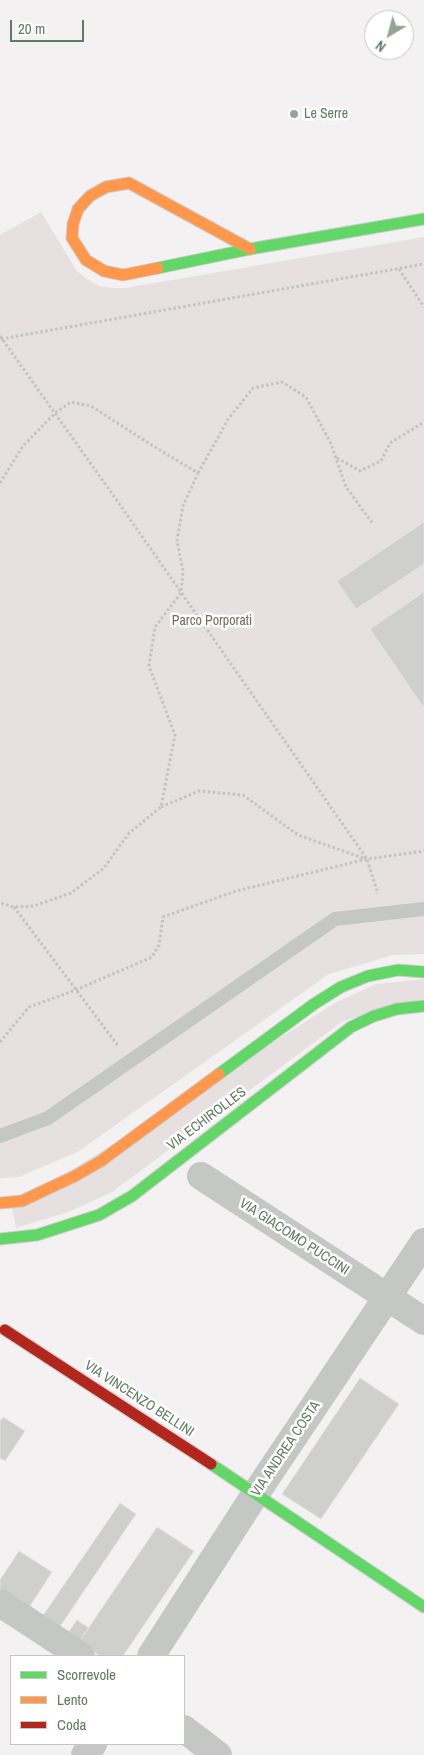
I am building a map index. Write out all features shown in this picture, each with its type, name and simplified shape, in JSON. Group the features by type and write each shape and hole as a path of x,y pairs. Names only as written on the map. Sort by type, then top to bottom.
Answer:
{"street":[{"path":"250,249 129,183 106,187 90,196 78,209 73,224 72,238 86,260 104,271 123,274 250,249 424,219"},
{"name":"VIA ECHIROLLES","path":"0,1204 22,1201 75,1176 101,1161 314,1004 341,987 368,976 398,970 424,972"},
{"name":"VIA ECHIROLLES","path":"0,1238 37,1235 99,1215 132,1196 351,1028 374,1016 397,1009 424,1006"},
{"name":"VIA GIACOMO PUCCINI","path":"201,1176 424,1321"},
{"name":"VIA ANDREA COSTA","path":"152,1655 256,1493 424,1242"},
{"name":"VIA VINCENZO BELLINI","path":"5,1330 256,1493 424,1607"},
{"path":"0,1603 79,1655"},
{"path":"185,1730 218,1755"}],"lane":[{"path":"0,1136 48,1118 335,919 424,909"}],"path":[{"path":"384,914 367,859 1,338 424,264"},
{"path":"399,269 424,307"},
{"path":"161,807 175,735 149,666 155,626 181,593 182,571 177,540 183,506 198,473 229,418 253,388 282,382 306,397 332,444 346,487 373,524"},
{"path":"0,483 23,446 55,413 71,402 91,406 198,473"},
{"path":"336,458 360,471 381,461 390,443 424,422"},
{"path":"0,903 14,907 34,906 70,893 104,868 129,833 161,807 199,791 243,795 298,835 367,859"},
{"path":"0,1042 29,1007 76,990 152,957 158,945 163,917 236,891 367,859 424,851"},
{"path":"14,907 130,1061"}],"green space":[{"name":"Parco Porporati","path":"41,212 77,271 99,286 112,288 125,288 424,237 424,954 393,955 329,974 79,1151 19,1177 0,1178 0,235"},
{"path":"424,979 424,999 343,1021 112,1192 71,1211 16,1228 12,1208 335,1003 376,984"}],"building":[{"path":"424,522 424,564 356,609 337,581"},
{"path":"424,592 424,708 370,629"},
{"path":"360,1378 399,1404 321,1519 282,1494"},
{"path":"3,1417 25,1431 5,1461 0,1458 0,1421"},
{"path":"120,1503 136,1514 59,1628 42,1617"},
{"path":"157,1527 194,1551 124,1655 98,1655 79,1642"},
{"path":"19,1551 52,1572 28,1609 0,1591 0,1580"},
{"path":"77,1620 89,1628 79,1642 67,1634"}],"traffic: fast":[{"path":"158,268 250,249 424,219"},
{"path":"219,1074 314,1004 341,987 368,976 398,970 424,972"},
{"path":"0,1239 37,1235 99,1215 132,1196 351,1027 374,1016 397,1009 424,1006"},
{"path":"211,1464 424,1607"}],"traffic: slow":[{"path":"158,268 123,275 104,271 86,260 72,238 73,224 78,209 90,196 106,187 129,183 250,249"},
{"path":"0,1203 22,1201 75,1176 101,1161 219,1074"}],"traffic: jam":[{"path":"5,1330 211,1464"}],"place":[{"name":"Le Serre","path":"294,114"}]}
